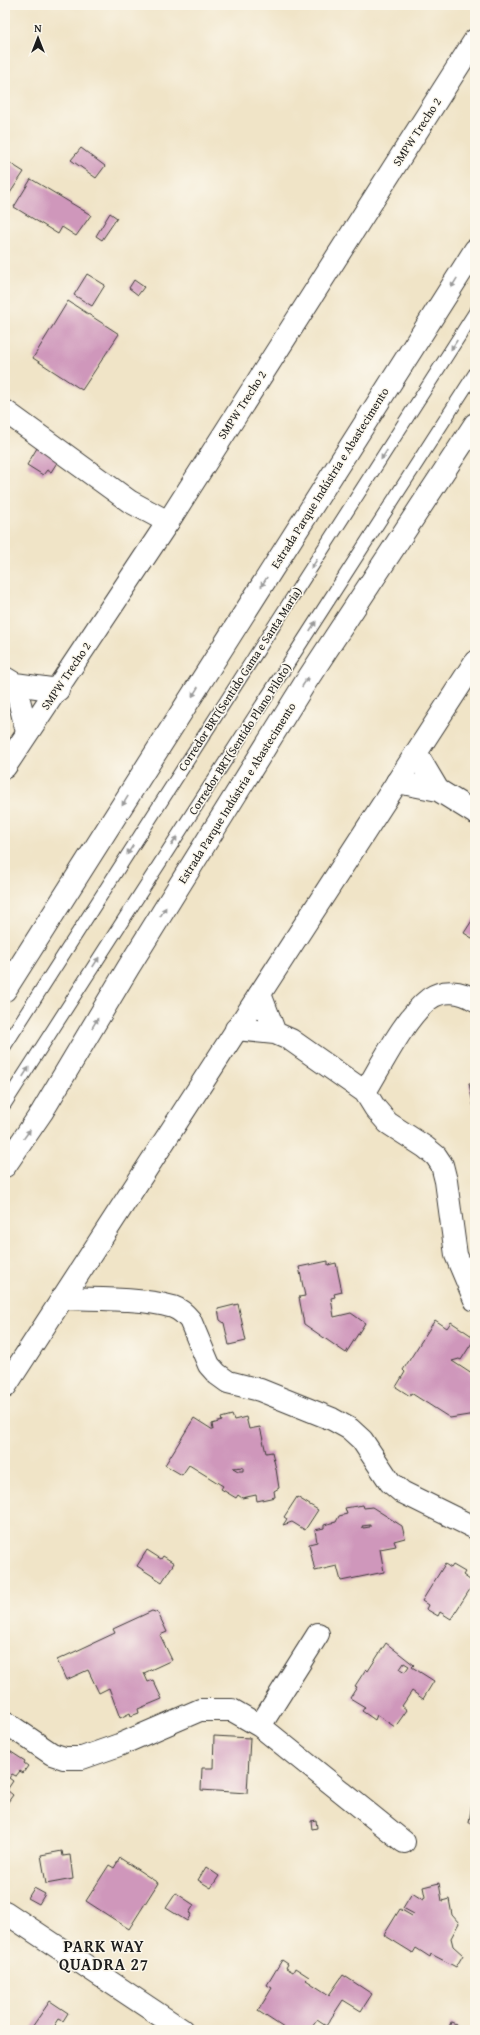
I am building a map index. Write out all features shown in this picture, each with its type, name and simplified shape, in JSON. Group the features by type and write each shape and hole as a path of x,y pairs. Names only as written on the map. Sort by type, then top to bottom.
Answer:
{"main road":[{"name":"SMPW Trecho 2","path":"5,767 27,732 58,690 168,522 475,40"},
{"name":"Estrada Parque Indústria e Abastecimento","path":"5,990 475,250"},
{"path":"5,411 129,501 168,522"},
{"name":"Estrada Parque Indústria e Abastecimento","path":"5,1166 42,1112 132,962 305,683 475,424"},
{"path":"5,1388 475,662"},
{"path":"27,732 10,681 58,690"},
{"path":"416,753 438,790"},
{"path":"397,782 438,790 475,813"},
{"path":"365,1092 404,1028 430,998 439,994 451,992 461,993 475,1000"},
{"path":"260,994 275,1033"},
{"path":"236,1029 275,1033 291,1040 365,1092 375,1108 388,1123 426,1147 436,1156 442,1165 446,1181 456,1255 475,1300"},
{"path":"62,1298 108,1299 174,1307 190,1320 209,1365 217,1374 228,1382 260,1390 332,1419 350,1429 362,1440 390,1482 402,1492 475,1528"},
{"path":"260,1726 318,1634"},
{"path":"5,1722 52,1754 64,1758 75,1758 104,1751 200,1710 232,1710 260,1726 404,1842"},
{"path":"5,1912 182,2030"}],"lane":[{"name":"Corredor BRT(Sentido Gama e Santa Maria)","path":"5,1046 475,312"},
{"name":"Corredor BRT(Sentido Plano Piloto)","path":"5,1104 475,373"}],"building":[{"path":"81,148 105,166 96,178 71,160"},
{"path":"5,160 24,172 8,196 5,194"},
{"path":"31,179 91,215 76,236 62,227 58,234 14,207"},
{"path":"110,213 117,218 102,240 96,236"},
{"path":"87,274 105,285 92,306 74,295"},
{"path":"134,280 144,287 138,295 129,288"},
{"path":"68,301 119,334 82,390 33,358"},
{"path":"40,443 60,458 51,472 47,470 43,475 27,465"},
{"path":"475,916 475,940 464,933"},
{"path":"475,1081 475,1109 474,1109 469,1083"},
{"path":"328,1261 328,1265 336,1263 342,1292 334,1294 335,1297 331,1298 334,1317 351,1313 365,1323 346,1353 304,1324 299,1297 305,1296 299,1267"},
{"path":"238,1304 246,1341 229,1345 224,1323 220,1320 218,1309"},
{"path":"435,1320 447,1328 451,1322 475,1338 461,1360 459,1359 452,1361 475,1376 475,1414 450,1418 411,1393 410,1396 396,1387 405,1372 403,1370"},
{"path":"232,1415 234,1420 246,1417 249,1429 260,1427 266,1453 272,1452 276,1469 279,1488 274,1491 275,1497 257,1501 256,1495 242,1498 238,1495 236,1498 221,1489 223,1486 189,1465 182,1475 165,1465 194,1418 213,1430 212,1424 222,1421 221,1418","holes":["243,1467 243,1471 238,1471 233,1468"]},
{"path":"297,1497 318,1510 305,1530 292,1522 283,1525 287,1519 284,1517"},
{"path":"363,1505 364,1508 372,1507 402,1526 405,1538 394,1541 396,1546 380,1549 384,1572 341,1581 337,1566 315,1571 309,1544 317,1542 315,1530 324,1528 324,1525 336,1522 339,1516 347,1514 345,1508","holes":["370,1525 370,1527 363,1528 362,1526"]},
{"path":"147,1550 161,1559 163,1556 174,1563 162,1582 137,1566"},
{"path":"445,1564 451,1568 453,1565 465,1572 463,1575 474,1583 451,1619 440,1612 438,1616 426,1609 428,1605 422,1601"},
{"path":"152,1611 158,1613 167,1632 160,1635 172,1660 144,1673 148,1682 153,1680 162,1699 138,1709 139,1713 131,1716 130,1713 120,1718 109,1688 99,1693 88,1670 66,1680 57,1660 115,1633 113,1629"},
{"path":"386,1643 414,1665 412,1667 434,1681 423,1699 412,1691 402,1706 407,1710 395,1727 377,1715 375,1720 362,1711 365,1707 350,1698 357,1687 355,1686 366,1669 368,1671","holes":["404,1663 409,1666 405,1672 400,1669"]},
{"path":"214,1736 250,1738 247,1793 201,1790 202,1768 213,1768"},
{"path":"5,1748 25,1761 24,1763 28,1766 23,1773 20,1771 16,1776 12,1774 9,1778 13,1781 7,1790 13,1795 5,1806"},
{"path":"474,1789 475,1823 469,1823"},
{"path":"316,1820 317,1828 312,1829 311,1821"},
{"path":"62,1851 63,1856 70,1855 73,1879 46,1884 41,1855"},
{"path":"120,1858 158,1883 129,1929 86,1901 109,1865 114,1868"},
{"path":"206,1867 219,1876 211,1888 198,1880"},
{"path":"439,1883 442,1901 449,1899 452,1915 459,1923 451,1938 453,1946 463,1955 456,1967 431,1954 430,1957 416,1948 413,1953 384,1935 400,1909 412,1916 414,1914 403,1908 412,1893 423,1900 425,1897 423,1887"},
{"path":"34,1888 45,1894 39,1904 28,1898"},
{"path":"176,1893 194,1905 189,1913 191,1914 187,1921 166,1908"},
{"path":"282,1960 288,1964 286,1968 293,1972 295,1968 309,1977 306,1980 329,1995 343,1975 372,1994 361,2011 343,2000 326,2026 317,2020 310,2030 287,2030 258,2011 272,1988 267,1985"},
{"path":"50,2001 68,2013 63,2021 59,2019 52,2030 30,2030"},
{"path":"451,2022 456,2024 455,2026 463,2030 448,2030"}],"district":[{"name":"PARK WAY QUADRA 27","path":"104,1955"}]}
